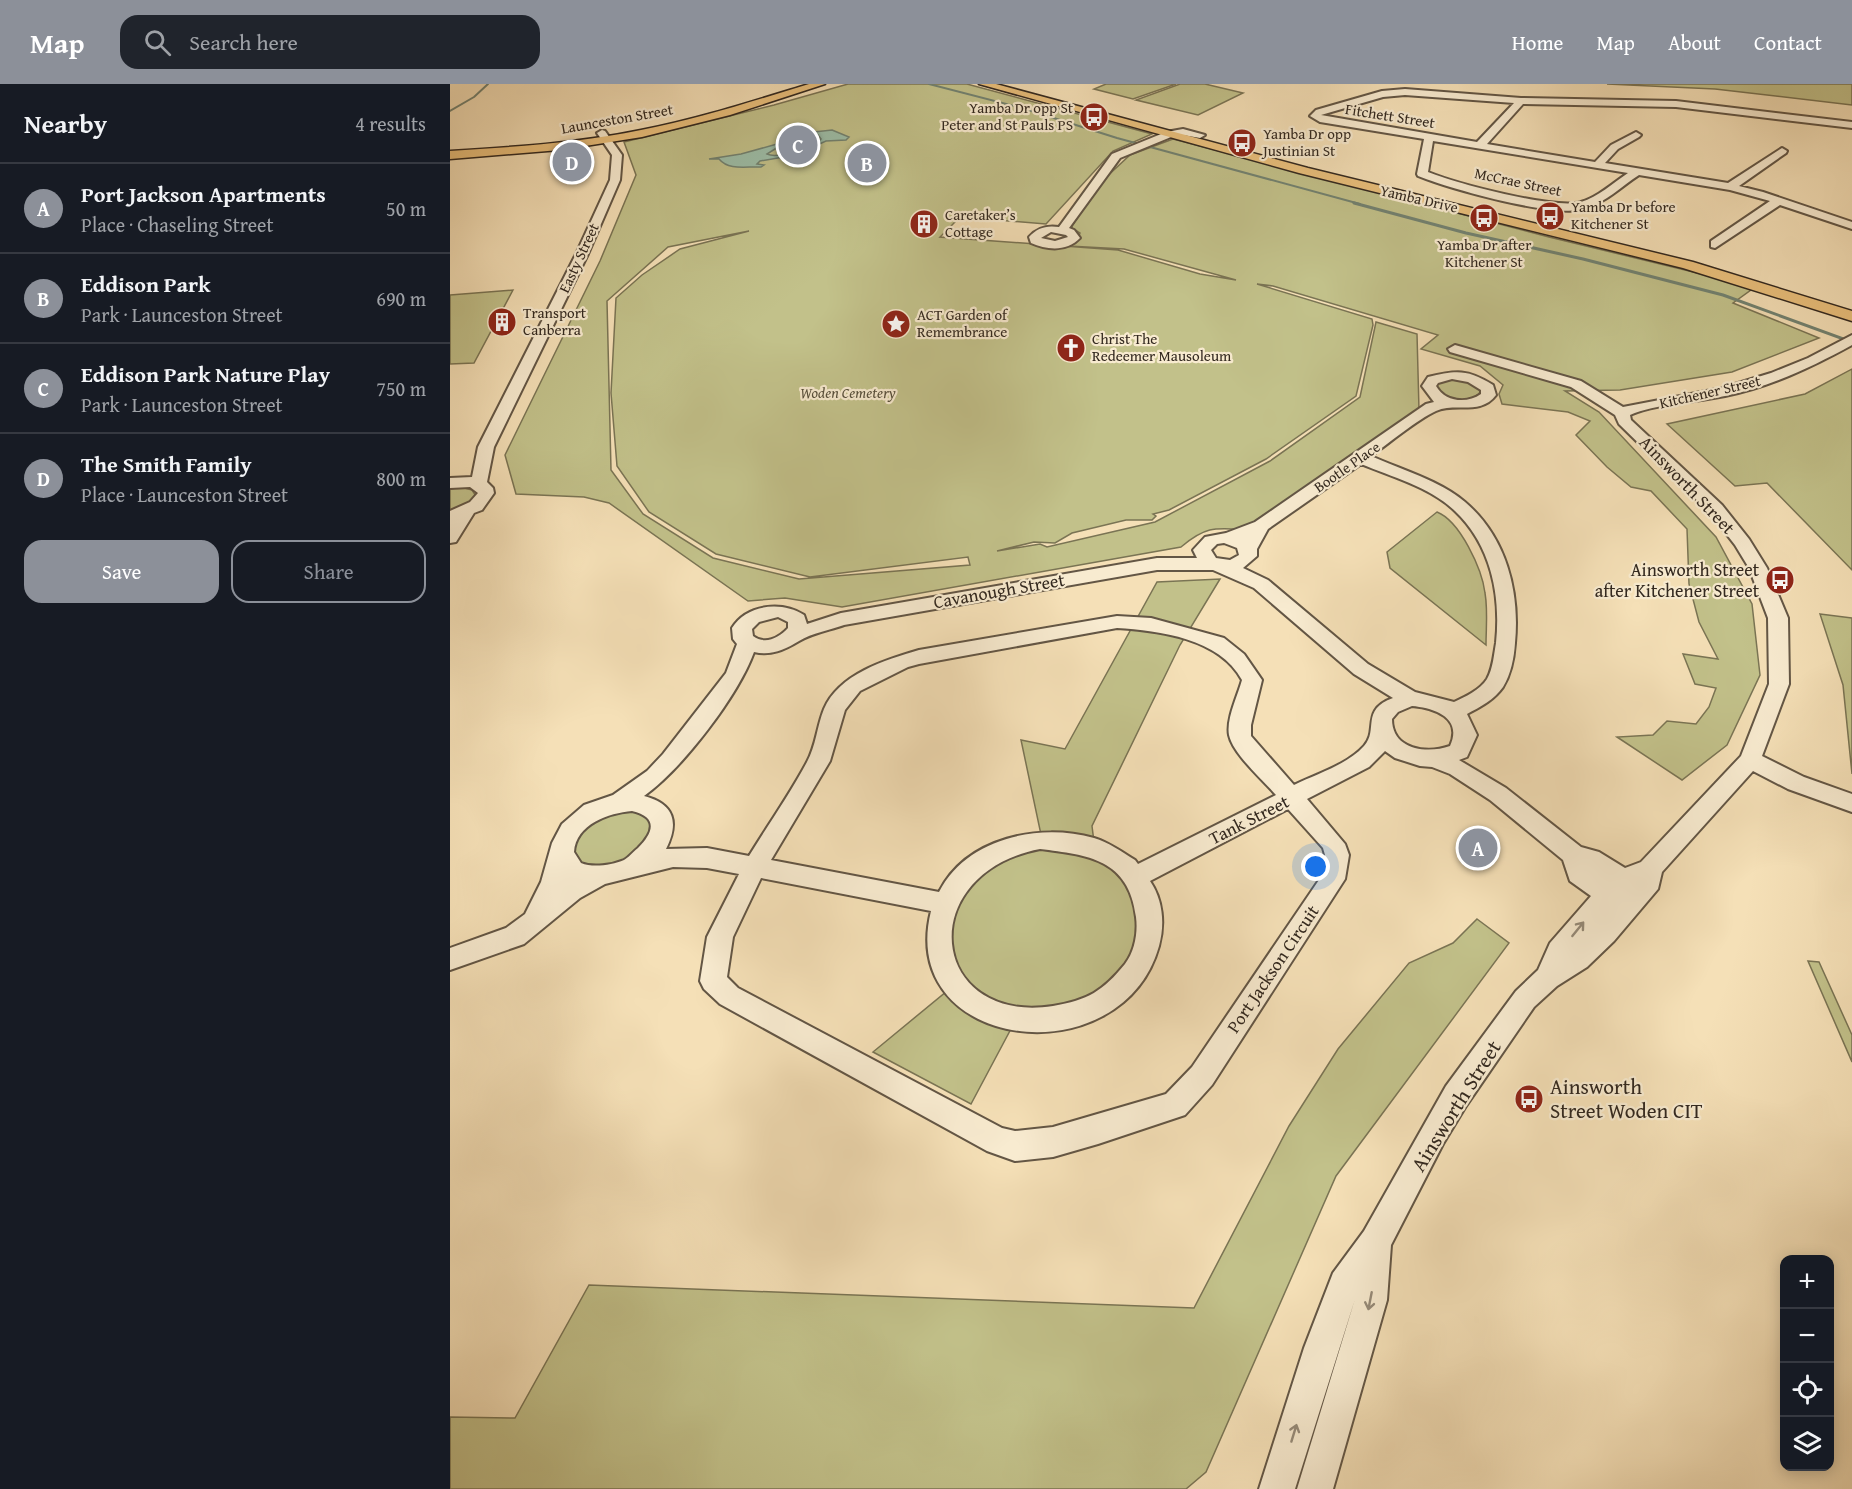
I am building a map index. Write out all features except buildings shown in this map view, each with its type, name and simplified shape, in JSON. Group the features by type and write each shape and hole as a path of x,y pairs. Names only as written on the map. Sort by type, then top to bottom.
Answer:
{"main road":[{"name":"Launceston Street","path":"450,147 604,137 795,84"},
{"name":"Launceston Street","path":"450,155 542,148 670,128 820,84"},
{"name":"Yamba Drive","path":"984,84 1408,197 1655,255 1850,314"},
{"name":"Yamba Drive","path":"1012,84 1359,176 1670,249 1767,276 1850,314"}],"street":[{"name":"Fitchett Street","path":"1852,125 1676,104 1521,101 1394,92 1315,114 1315,117 1320,119 1730,187 1852,226"},
{"path":"1479,146 1521,101"},
{"path":"1150,121 1168,128 1169,134"},
{"path":"1062,230 1116,156 1169,134 1183,132 1200,135"},
{"path":"1598,165 1606,153 1636,135"},
{"name":"Easty Street","path":"458,514 476,506 486,493 485,488 479,483 486,447 582,254 615,180 617,155 604,137"},
{"name":"McCrae Street","path":"1429,138 1422,174 1444,182 1550,206 1580,207 1637,172"},
{"path":"1730,187 1782,151"},
{"path":"1715,244 1778,201"},
{"path":"1836,221 1852,214"},
{"name":"Kitchener Street","path":"1622,413 1631,409 1725,392 1776,376 1850,342"},
{"name":"Ainsworth Street","path":"1277,1489 1321,1348 1344,1284 1376,1242 1433,1134 1456,1096 1524,999 1548,978 1578,959 1630,888 1750,760 1779,684 1778,618 1758,568 1734,531 1716,509 1624,421 1622,413 1576,384 1455,349"},
{"name":"Bootle Place","path":"1203,546 1214,540 1229,538 1261,526 1361,458 1433,402 1477,403 1488,398 1489,390 1484,383 1472,378 1448,375 1435,378 1429,384 1433,402"},
{"name":"Easty Street","path":"450,481 486,447"},
{"path":"1361,458 1443,493 1455,501 1480,528 1497,557 1505,592 1508,626 1499,674 1494,684 1483,695 1453,712"},
{"path":"450,481 479,483"},
{"path":"450,538 458,514"},
{"name":"Bootle Place","path":"1248,552 1261,526"},
{"path":"1229,538 1241,542 1248,552 1261,584"},
{"path":"1203,546 1204,558 1261,584 1361,669 1411,699 1433,702 1453,712 1465,727 1464,744 1498,794"},
{"name":"Cavanough Street","path":"1157,564 1203,546"},
{"path":"1219,565 1240,564 1248,552"},
{"name":"Cavanough Street","path":"795,635 841,618 1157,564 1219,565"},
{"path":"735,675 775,646 795,635 799,624 793,615 778,611 753,618 746,623 741,634 747,644 759,647 775,646"},
{"name":"Cavanough Street","path":"793,615 841,618"},
{"name":"Port Jackson Circuit","path":"1117,622 1151,624 1217,643 1226,648 1242,664 1252,680 1240,725 1240,736 1247,748 1292,798 1333,844 1337,855 1333,879 1202,1076 1175,1105 1098,1130 1032,1146 1015,1146 997,1141 760,1014 729,996 712,981 720,937 754,868 819,761 835,708 853,686 901,662 1117,622"},
{"path":"620,802 655,777 671,760 735,675 747,644"},
{"path":"1361,669 1376,693 1381,722 1390,745 1407,756 1438,760 1450,757 1464,744"},
{"path":"1381,722 1389,706 1411,699"},
{"name":"Tank Street","path":"1137,877 1361,761 1376,748 1381,722"},
{"name":"Tank Street","path":"1361,761 1393,754 1407,756"},
{"path":"636,864 657,845 662,834 658,788 671,760"},
{"path":"1438,760 1458,768 1498,794 1574,855 1579,874 1630,888"},
{"path":"1750,760 1796,783 1852,802"},
{"path":"532,922 554,883 566,837 578,821 598,808 620,802 646,803 659,816 674,839 707,858"},
{"path":"1040,840 1074,842 1090,846 1119,861 1137,877 1150,904 1152,919 1150,942 1141,965 1131,979 1103,1003 1086,1011 1051,1020 1018,1019 987,1010 962,993 945,970 940,957 938,930 945,903 953,889 976,865 1006,848 1040,840"},
{"path":"562,854 566,863 573,870 584,875 598,876 617,872 636,864 681,856 707,858 945,903"},
{"path":"450,959 515,936 571,891 598,876"},
{"name":"Ainsworth Street","path":"1315,1489 1371,1300 1376,1242"}],"green space":[{"name":"Woden Cemetery","path":"848,84 967,84 1152,134 1113,151 1046,224 960,217 940,237 1118,250 1200,274 1236,280 1124,249 1068,246 1078,238 1080,233 1072,226 1101,182 1130,155 1173,139 1549,237 1755,287 1733,303 1819,338 1732,372 1620,390 1565,391 1599,412 1716,537 1752,604 1760,675 1727,745 1682,780 1617,737 1653,735 1667,721 1696,724 1709,707 1716,688 1695,684 1683,654 1718,659 1699,622 1689,584 1687,529 1651,491 1631,487 1607,467 1576,435 1590,421 1568,412 1502,404 1499,394 1503,385 1480,366 1421,349 1438,335 1273,286 1257,284 1372,319 1373,325 1356,396 1266,459 1169,510 1153,514 1156,516 1152,520 1126,520 1072,533 1055,543 1034,542 997,551 1040,544 1047,547 1155,522 1270,461 1360,397 1376,322 1417,334 1419,410 1249,530 1212,529 1198,535 1181,547 842,607 785,598 748,601 609,503 584,497 516,494 505,455 600,261 636,175 624,142","holes":["749,231 680,249 642,275 616,298 611,393 617,466 649,512 716,554 810,577 968,557 970,565 799,579 713,558 643,514 611,470 607,301 668,247"]},
{"path":"1106,84 1176,84 1133,99 1094,89"},
{"path":"1180,84 1205,84 1243,93 1198,115 1136,100"},
{"path":"1607,84 1852,84 1852,105 1715,89"},
{"path":"513,290 474,363 450,364 450,295"},
{"path":"1852,369 1852,570 1767,483 1735,486 1667,424 1805,394"},
{"path":"1465,378 1481,388 1479,394 1467,399 1454,399 1443,394 1435,384 1440,380"},
{"path":"461,487 472,490 476,496 469,504 450,511 450,489"},
{"path":"1437,512 1454,525 1475,559 1486,599 1486,645 1390,568 1387,552"},
{"path":"1220,579 1180,645 1092,826 1095,850 1143,891 1140,960 1087,1005 1020,1012 971,1104 873,1052 964,977 953,959 948,935 954,906 982,865 1043,844 1021,740 1065,749 1157,582"},
{"path":"1820,614 1852,618 1852,774 1843,685"},
{"path":"625,804 661,825 621,868 574,864 570,840 578,828"},
{"path":"1477,919 1509,943 1336,1176 1206,1472 1186,1489 450,1489 450,1417 515,1418 589,1285 1194,1308 1289,1126 1338,1049 1409,963 1453,943"},
{"path":"1808,961 1819,962 1852,1035 1852,1062"}],"shaded area":[{"path":"832,130 849,137 846,140 826,141 795,155 760,161 757,164 764,165 761,167 733,167 719,159 709,159 741,154 777,144 796,134","holes":["808,134 818,135 821,139 803,149 779,155 767,154 794,137"]}],"waterway":[{"path":"450,111 474,97 488,84"},
{"path":"929,84 1022,108 1117,138 1360,204"},
{"path":"1354,203 1466,233 1583,259 1723,295 1852,342"}],"place":[{"name":"Yamba Dr opp St Peter and St Pauls PS","path":"1094,117"},
{"name":"Yamba Dr opp Justinian St","path":"1242,143"},
{"name":"Eddison Park Nature Play","path":"798,145"},
{"name":"The Smith Family","path":"572,162"},
{"name":"Eddison Park","path":"867,163"},
{"name":"Yamba Dr before Kitchener St","path":"1550,216"},
{"name":"Yamba Dr after Kitchener St","path":"1484,218"},
{"name":"Caretaker’s Cottage","path":"924,224"},
{"name":"Transport Canberra","path":"502,322"},
{"name":"ACT Garden of Remembrance","path":"896,324"},
{"name":"Christ The Redeemer Mausoleum","path":"1071,348"},
{"name":"Ainsworth Street after Kitchener Street","path":"1780,580"},
{"name":"Port Jackson Apartments","path":"1478,848"},
{"name":"Ainsworth Street Woden CIT","path":"1529,1099"}]}
